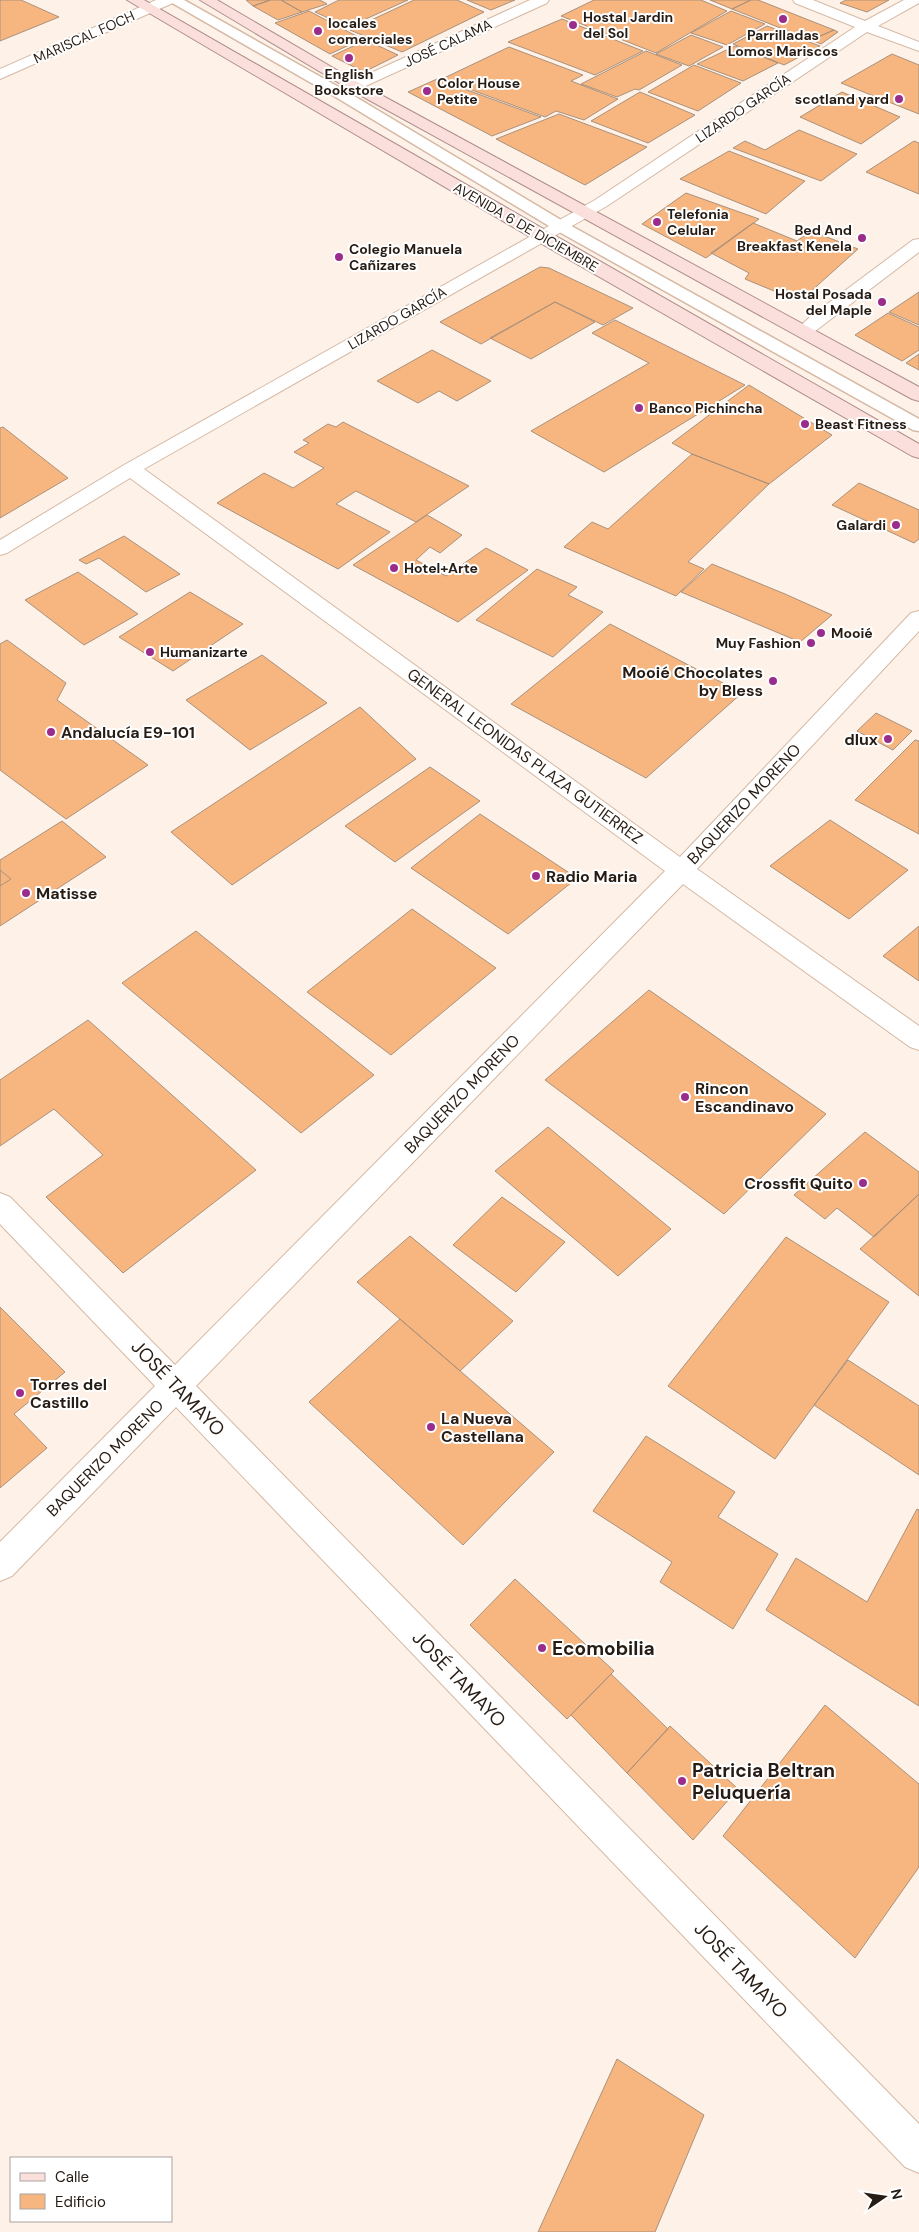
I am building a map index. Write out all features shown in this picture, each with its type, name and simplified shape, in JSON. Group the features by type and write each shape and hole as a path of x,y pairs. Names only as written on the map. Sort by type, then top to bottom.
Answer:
{"main road":[{"name":"AVENIDA 6 DE DICIEMBRE","path":"134,0 540,236 919,452"},
{"path":"207,0 354,86 919,395"}],"street":[{"name":"MARISCAL FOCH","path":"0,75 168,0"},
{"name":"JOSÉ CALAMA","path":"354,86 542,0"},
{"path":"800,0 919,47"},
{"name":"LIZARDO GARCÍA","path":"0,549 131,469 585,212 866,26 915,0"},
{"path":"804,331 919,244"},
{"name":"GENERAL LEONIDAS PLAZA GUTIERREZ","path":"131,469 681,870 919,1040"},
{"name":"BAQUERIZO MORENO","path":"0,1565 681,870 919,618"},
{"name":"JOSÉ TAMAYO","path":"0,1204 919,2153"}],"lane":[{"path":"174,0 339,93 560,226 919,426"}],"building":[{"path":"0,0 21,0 59,17 0,41"},
{"path":"246,0 270,0 253,6"},
{"path":"271,0 281,0 302,12 278,20 253,6"},
{"path":"281,0 320,0 327,4 302,12"},
{"path":"339,0 408,0 348,27 315,12"},
{"path":"414,0 457,0 484,12 402,52 350,30"},
{"path":"467,0 515,0 491,10"},
{"path":"594,0 701,0 727,11 656,53 561,16"},
{"path":"710,0 751,0 732,9"},
{"name":"Parrilladas Lomos Mariscos","path":"751,0 758,0 834,30 811,40 732,9"},
{"path":"846,0 889,0 867,12 840,3"},
{"name":"locales comerciales","path":"309,11 362,39 330,54 275,23"},
{"path":"731,11 765,24 727,45 691,33"},
{"path":"562,19 643,51 595,75 508,42"},
{"path":"767,26 820,46 784,65 733,44"},
{"path":"834,30 838,32 821,44 811,40"},
{"path":"691,35 723,47 689,66 656,54"},
{"path":"366,40 398,55 364,72 332,56"},
{"path":"735,46 778,63 743,81 697,64"},
{"path":"509,47 583,75 571,81 618,99 584,120 556,111 545,117 442,79"},
{"path":"646,51 682,65 639,90 635,89 617,97 581,84"},
{"name":"scotland yard","path":"892,54 919,65 919,114 841,83"},
{"path":"694,65 741,83 698,111 648,92"},
{"path":"437,79 541,117 492,136 408,92"},
{"path":"640,92 695,115 648,143 591,121"},
{"path":"842,92 900,117 861,144 800,117"},
{"path":"559,114 647,147 585,185 496,139"},
{"path":"799,130 857,154 821,181 733,148 745,141 765,150"},
{"path":"914,141 919,143 919,194 866,172"},
{"path":"729,151 805,181 766,214 680,179"},
{"path":"686,193 759,219 706,258 642,224"},
{"path":"753,223 797,241 811,231 858,249 809,293 795,297 786,296 745,279 749,273 711,253"},
{"path":"540,267 549,268 633,308 603,325 555,302 481,344 440,322"},
{"path":"919,292 919,325 889,312"},
{"path":"555,302 595,322 531,359 490,338"},
{"path":"888,313 919,327 919,350 902,361 855,335"},
{"name":"Banco Pichincha","path":"615,320 745,385 604,472 531,431 649,363 592,333"},
{"path":"432,350 491,381 457,401 439,391 418,403 377,381"},
{"path":"919,354 919,370 906,363"},
{"path":"749,385 832,435 769,484 692,454 672,443"},
{"path":"343,422 469,486 416,522 356,491 336,504 390,532 338,569 217,503 264,473 293,488 324,468 294,452 309,443 303,440 328,424 336,427"},
{"path":"3,427 68,478 0,518 0,428"},
{"path":"692,454 769,484 688,562 704,569 676,596 564,547 592,522 608,529"},
{"name":"Galardi","path":"859,483 919,510 919,539 914,543 832,505"},
{"name":"Hotel+Arte","path":"427,515 462,535 440,553 430,547 416,560 446,576 486,548 528,570 458,622 353,565"},
{"path":"124,536 180,574 146,592 99,558 86,564 79,560"},
{"path":"712,564 832,615 800,642 681,592"},
{"path":"537,569 577,587 568,595 603,612 553,657 476,620"},
{"path":"78,572 138,614 84,645 25,600"},
{"path":"190,592 243,624 173,671 119,637"},
{"path":"610,624 742,693 646,778 511,704"},
{"name":"Andalucía E9-101","path":"7,640 66,683 57,700 148,765 66,819 0,770 0,644"},
{"path":"262,655 327,703 250,750 186,700"},
{"path":"360,707 416,759 232,885 171,832"},
{"name":"dlux","path":"876,713 912,731 893,750 857,731"},
{"path":"915,740 919,741 919,834 855,800"},
{"path":"430,767 480,801 395,862 345,826"},
{"path":"480,814 577,878 508,934 411,868"},
{"path":"830,820 908,870 849,919 770,866"},
{"name":"Matisse","path":"62,821 106,857 0,926 0,860"},
{"path":"0,870 11,879 0,886"},
{"path":"412,909 496,968 391,1055 307,992"},
{"path":"919,926 919,981 883,956"},
{"path":"196,931 374,1075 301,1133 122,983"},
{"name":"Rincon Escandinavo","path":"649,990 826,1114 724,1214 545,1080"},
{"path":"88,1020 256,1170 123,1273 46,1197 103,1155 54,1109 0,1146 0,1080"},
{"path":"548,1127 671,1229 618,1276 495,1171"},
{"name":"Crossfit Quito","path":"865,1132 919,1172 919,1194 874,1237 837,1208 825,1219 794,1195"},
{"path":"919,1194 919,1296 860,1249"},
{"path":"502,1197 565,1242 516,1292 453,1245"},
{"path":"410,1236 513,1321 460,1371 357,1282"},
{"path":"786,1237 889,1302 775,1459 668,1386"},
{"name":"Torres del Castillo","path":"0,1307 65,1372 14,1414 47,1448 0,1488"},
{"name":"La Nueva Castellana","path":"400,1319 554,1452 463,1545 309,1402"},
{"path":"848,1360 919,1406 919,1475 814,1405"},
{"path":"646,1436 735,1492 718,1517 778,1554 733,1629 660,1582 672,1562 593,1511"},
{"path":"917,1509 919,1510 919,1706 766,1610 796,1558 867,1602"},
{"name":"Ecomobilia","path":"515,1579 614,1671 567,1719 470,1625"},
{"path":"611,1674 668,1729 627,1773 571,1715"},
{"path":"825,1705 919,1784 919,1867 855,1958 723,1836"},
{"name":"Patricia Beltran Peluquería","path":"670,1726 738,1789 693,1840 627,1773"},
{"path":"617,2059 704,2115 655,2232 538,2232"}],"place":[{"name":"Parrilladas Lomos Mariscos","path":"783,19"},
{"name":"Hostal Jardin del Sol","path":"573,25"},
{"name":"locales comerciales","path":"318,31"},
{"name":"English Bookstore","path":"349,58"},
{"name":"Color House Petite","path":"427,91"},
{"name":"scotland yard","path":"899,99"},
{"name":"Telefonia Celular","path":"657,222"},
{"name":"Bed And Breakfast Kenela","path":"862,238"},
{"name":"Colegio Manuela Cañizares","path":"339,257"},
{"name":"Hostal Posada del Maple","path":"882,302"},
{"name":"Banco Pichincha","path":"639,408"},
{"name":"Beast Fitness","path":"805,424"},
{"name":"Galardi","path":"896,525"},
{"name":"Hotel+Arte","path":"394,568"},
{"name":"Mooié","path":"821,633"},
{"name":"Muy Fashion","path":"811,643"},
{"name":"Humanizarte","path":"150,652"},
{"name":"Mooié Chocolates by Bless","path":"773,681"},
{"name":"Andalucía E9-101","path":"51,732"},
{"name":"dlux","path":"888,739"},
{"name":"Radio Maria","path":"536,876"},
{"name":"Matisse","path":"26,893"},
{"name":"Rincon Escandinavo","path":"685,1097"},
{"name":"Crossfit Quito","path":"863,1183"},
{"name":"Torres del Castillo","path":"20,1393"},
{"name":"La Nueva Castellana","path":"431,1427"},
{"name":"Ecomobilia","path":"542,1648"},
{"name":"Patricia Beltran Peluquería","path":"682,1781"}]}
